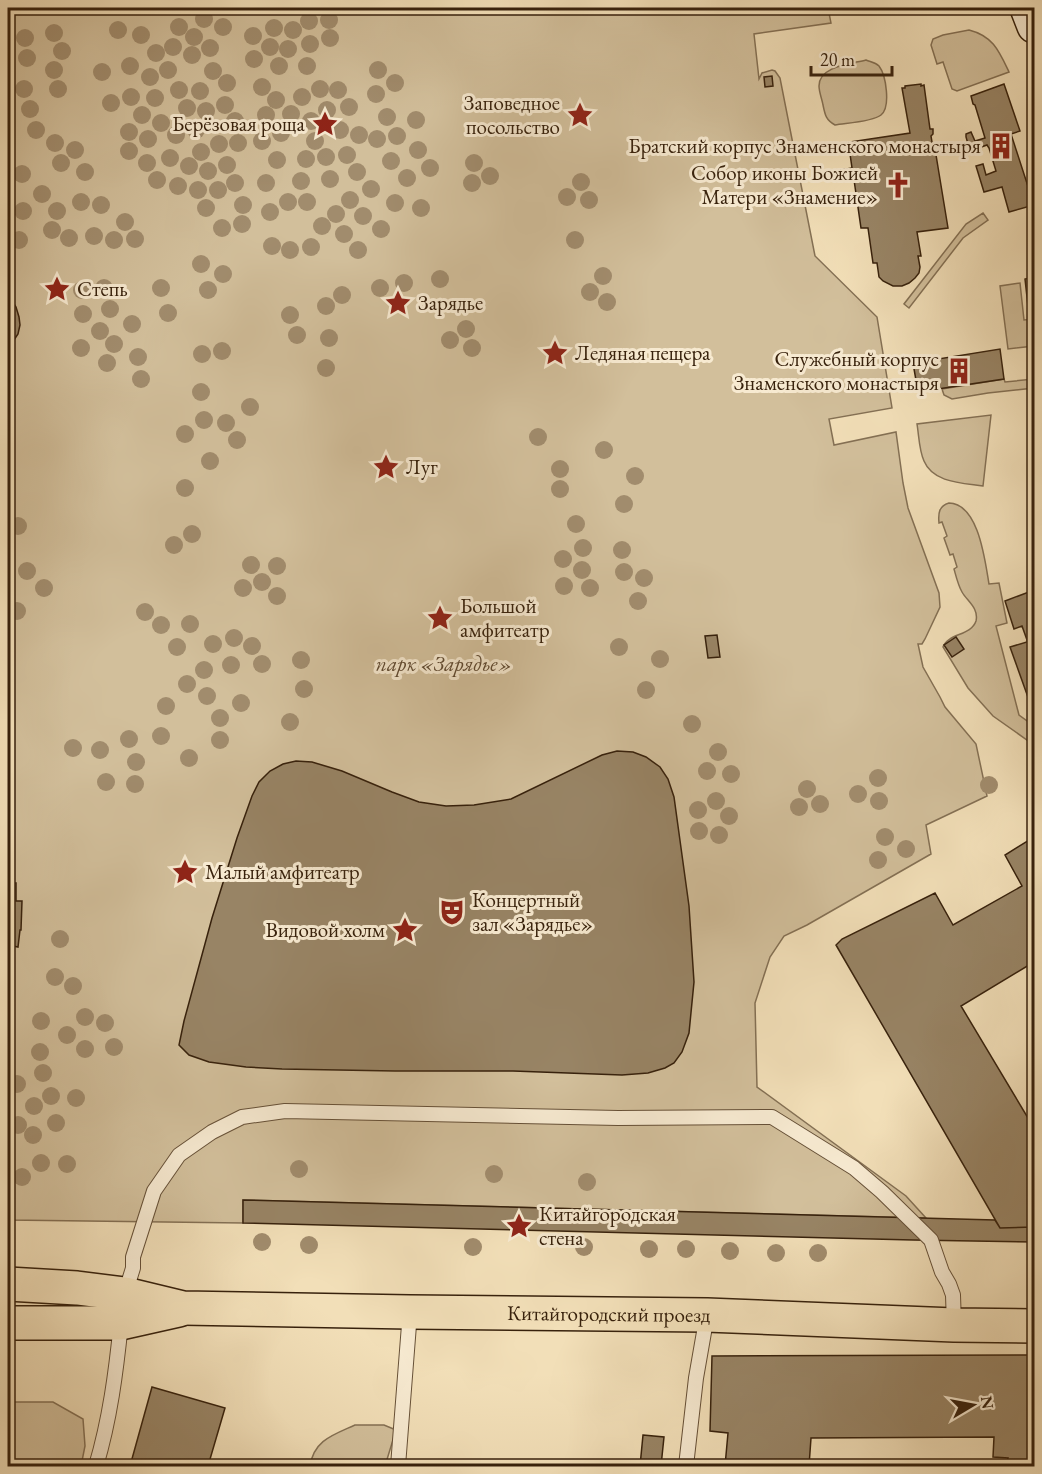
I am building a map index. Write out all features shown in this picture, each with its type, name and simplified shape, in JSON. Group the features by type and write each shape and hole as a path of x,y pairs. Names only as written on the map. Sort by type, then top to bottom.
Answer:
{"main road":[{"name":"Китайгородский проезд","path":"8,1284 77,1288 123,1308"},
{"name":"Китайгородский проезд","path":"8,1323 123,1308 183,1308 707,1315 1035,1326"}],"street":[{"path":"1027,8 1035,26"}],"lane":[{"path":"96,1467 105,1436 115,1381 123,1308 133,1268 133,1257 154,1191 179,1155 212,1132 242,1117 285,1111 618,1118 772,1117 854,1168 931,1240 953,1295 954,1325"},
{"path":"398,1467 410,1312"},
{"path":"686,1467 696,1378 707,1315"}],"green space":[{"name":"парк «Зарядье»","path":"8,8 828,8 831,23 754,34 759,79 762,73 772,70 780,78 815,256 877,317 892,408 829,419 834,445 896,432 908,508 939,593 940,607 925,639 922,644 918,644 923,667 945,707 976,744 987,796 926,825 931,854 784,936 770,957 755,1003 757,1087 906,1196 926,1218 243,1200 243,1223 8,1220"},
{"path":"969,30 990,40 1009,72 957,91 952,89 943,62 937,64 931,45 933,39 943,35"},
{"path":"866,60 879,66 882,70 887,98 884,111 872,119 835,125 825,114 819,88 820,79 837,67"},
{"path":"983,213 988,220 963,238 909,308 904,304 966,224"},
{"path":"1020,283 1024,320 1034,319 1034,346 1008,349 1000,286"},
{"path":"1004,379 1005,382 1034,379 1034,388 952,399 944,395 942,389"},
{"path":"991,415 983,486 949,481 934,474 928,468 921,452 917,424"},
{"path":"949,503 959,506 974,523 979,535 989,584 999,583 1007,623 996,626 1019,715 1034,726 1034,745 993,716 968,688 943,647 950,639 973,626 976,621 976,612 959,586 953,554 950,555 944,538 947,536 942,522 939,523 940,510"},
{"path":"8,1402 53,1402 83,1419 85,1446 81,1466 8,1466"},
{"path":"355,1425 384,1425 396,1430 385,1466 310,1466 312,1457 320,1444"}],"building":[{"path":"772,76 773,86 765,87 764,77"},
{"name":"Собор иконы Божией Матери «Знамение»","path":"921,84 921,86 924,85 930,129 933,129 931,136 948,228 917,232 921,256 918,256 919,273 909,283 893,286 879,277 877,263 873,263 868,228 861,228 853,173 841,175 840,170 852,168 849,147 837,148 836,144 910,133 902,88"},
{"name":"Братский корпус Знаменского монастыря","path":"1004,84 1020,131 1011,134 1034,205 1009,212 1002,187 984,192 976,166 983,164 986,175 996,171 989,148 987,145 970,151 966,137 966,134 971,132 975,141 985,138 971,96"},
{"path":"1034,277 1034,315 1029,315 1025,279"},
{"path":"8,294 16,307 20,325 18,334 8,344"},
{"name":"Служебный корпус Знаменского монастыря","path":"1000,349 1004,379 918,392 913,363"},
{"path":"1034,590 1034,714 1010,647 1027,642 1027,640 1022,626 1014,629 1005,601"},
{"path":"717,635 720,657 708,658 705,636"},
{"path":"956,637 964,649 952,657 944,645"},
{"name":"Концертный зал «Зарядье»","path":"617,751 633,752 646,757 660,767 668,779 674,797 689,906 694,982 689,1033 682,1052 674,1063 648,1073 622,1075 513,1071 282,1069 209,1062 189,1055 179,1045 212,918 237,838 252,796 259,782 270,771 283,764 296,761 312,762 342,771 419,802 446,806 474,805 511,799 602,755"},
{"path":"1034,837 1034,962 961,1006 1034,1128 1034,1227 1000,1228 836,945 842,939 935,893 953,925 1022,886 1005,855"},
{"path":"8,883 16,883 16,901 22,901 18,947 8,945"},
{"path":"243,1200 995,1220 1000,1228 1034,1227 1034,1242 243,1223"},
{"path":"1034,1355 1034,1466 1006,1466 1008,1458 993,1457 994,1437 811,1438 809,1466 725,1466 728,1433 710,1431 712,1356"},
{"path":"152,1387 225,1408 208,1466 130,1466"},
{"path":"643,1435 664,1437 661,1466 640,1466"}],"place":[{"name":"Заповедное посольство","path":"580,115"},
{"name":"Берёзовая роща","path":"325,124"},
{"name":"Братский корпус Знаменского монастыря","path":"1001,146"},
{"name":"Собор иконы Божией Матери «Знамение»","path":"898,185"},
{"name":"Степь","path":"57,289"},
{"name":"Зарядье","path":"398,303"},
{"name":"Ледяная пещера","path":"555,353"},
{"name":"Служебный корпус Знаменского монастыря","path":"959,371"},
{"name":"Луг","path":"386,467"},
{"name":"Большой амфитеатр","path":"440,618"},
{"name":"Малый амфитеатр","path":"185,872"},
{"name":"Концертный зал «Зарядье»","path":"452,912"},
{"name":"Видовой холм","path":"405,930"},
{"name":"Китайгородская стена","path":"519,1226"}]}
